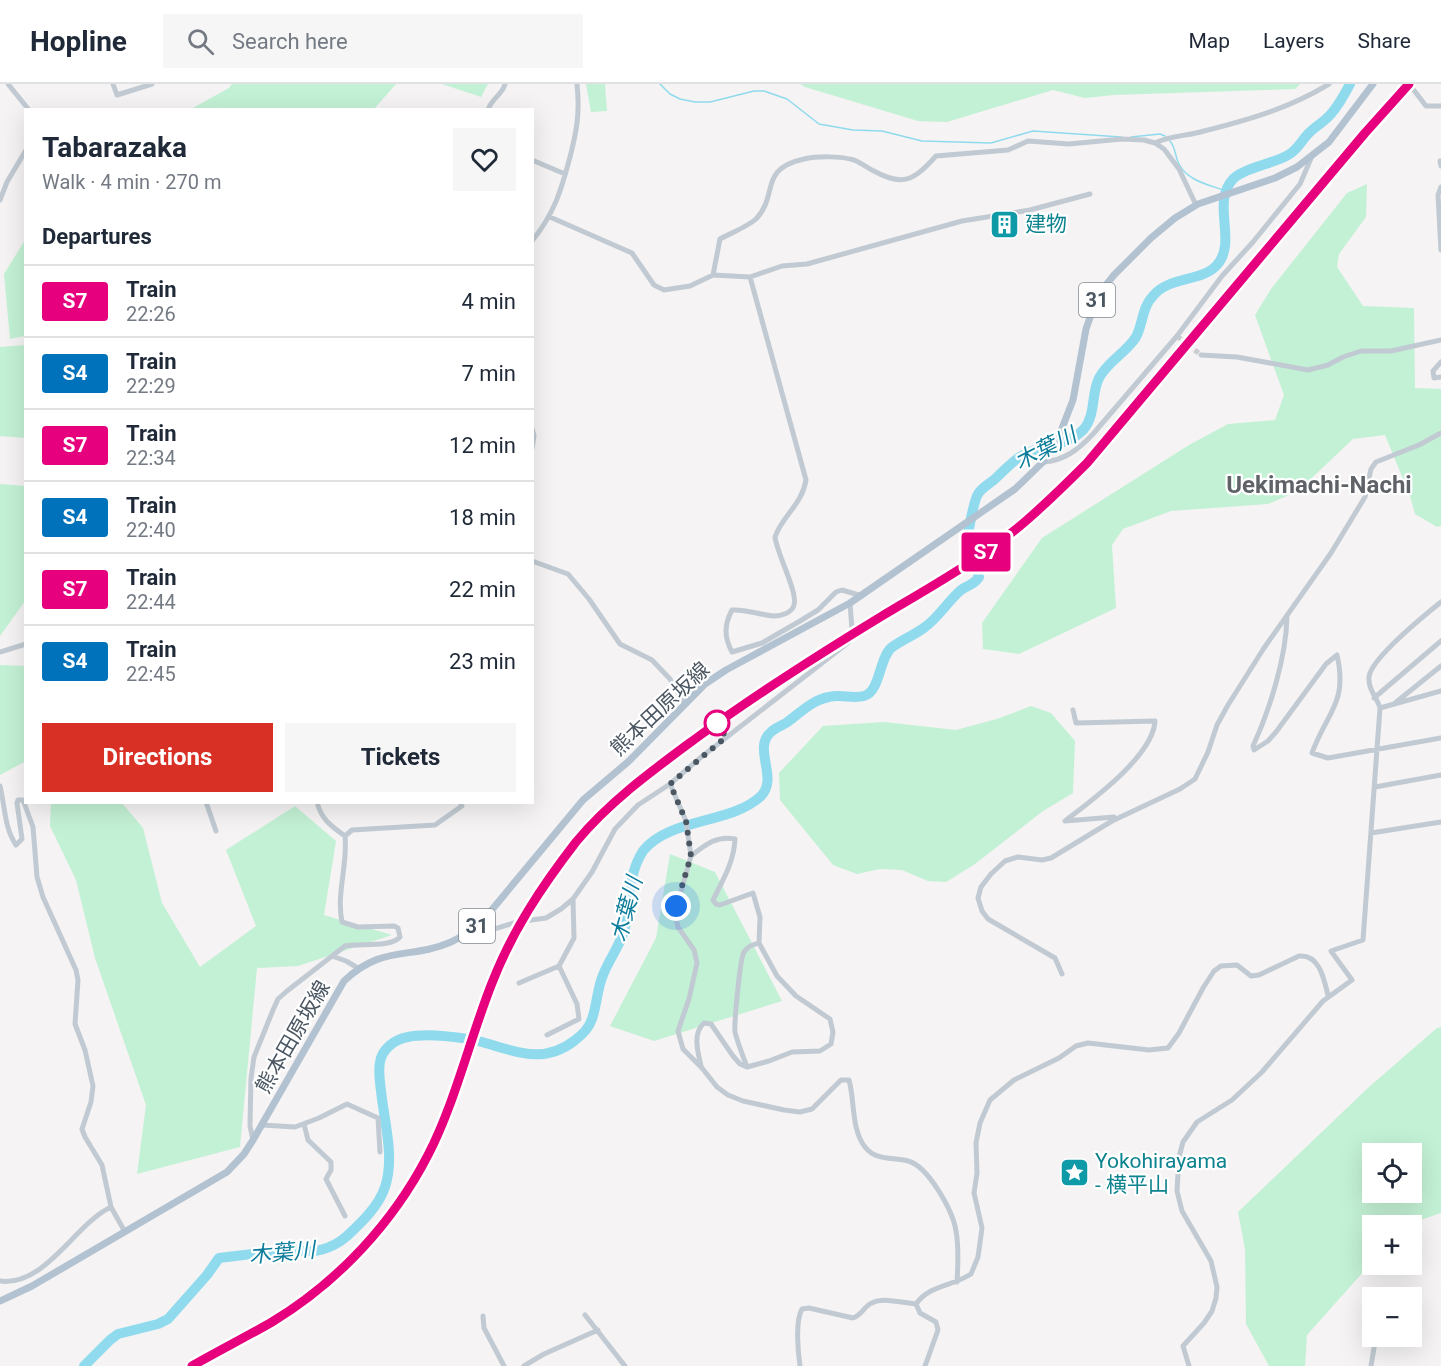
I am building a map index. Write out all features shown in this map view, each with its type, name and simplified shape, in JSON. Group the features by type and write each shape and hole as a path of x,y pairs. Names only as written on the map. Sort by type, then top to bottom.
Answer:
{"main road":[{"name":"熊本田原坂線","path":"0,1301 32,1286 226,1172 244,1154 253,1140 344,981 358,968 388,955 428,949 450,942 471,931 485,918 582,800 636,755 705,684 726,670 862,596 1015,489 1043,462 1061,433 1073,400 1086,329 1102,290 1114,275 1151,238 1196,205 1275,178 1298,167 1329,142 1373,84"}],"street":[{"path":"8,84 27,108"},
{"path":"113,84 117,95 152,84"},
{"path":"489,108 495,97 504,90 505,84"},
{"path":"534,238 550,217 559,199 566,174 578,128 577,84"},
{"path":"713,275 720,239 755,219 766,202 770,182 776,172 789,164 805,159 853,160 888,179 900,180 919,175 936,156 1008,150 1028,141 1069,144 1122,139 1155,142 1167,137 1195,134 1278,110 1329,84"},
{"path":"1413,89 1426,106 1441,106"},
{"path":"1155,142 1164,149 1179,169 1196,205"},
{"path":"0,200 7,182 24,153"},
{"path":"1043,462 1054,461 1078,450 1093,434 1177,336 1222,276 1300,184 1312,156"},
{"path":"534,161 566,174"},
{"path":"1441,187 1438,195 1441,250"},
{"path":"550,217 632,253 654,285 660,289 676,289 690,286 713,275 750,277 782,266 807,264 962,221 1030,210 1090,194"},
{"path":"750,277 806,480 805,490 798,504 775,537 795,605 792,610 776,616 741,609 732,610 726,623 725,636 732,652 762,643 818,610 836,592 842,590 862,596"},
{"path":"1201,355 1275,362 1308,370 1328,365 1361,351 1391,351 1441,340"},
{"path":"1441,362 1433,371 1434,378 1441,377"},
{"path":"1062,974 1055,958 988,919 982,911 978,898 981,887 991,874 1010,859 1018,857 1042,860 1051,858 1122,816 1180,789 1195,779 1208,752 1217,725 1228,705 1331,553 1365,497 1371,469 1376,462 1419,445 1441,433"},
{"path":"534,562 568,574 589,599 620,644 652,660 670,679 685,704"},
{"path":"1189,1366 1183,1346 1212,1311 1216,1299 1217,1281 1212,1262 1182,1211 1177,1191 1179,1157 1183,1142 1197,1122 1232,1100 1262,1072 1328,995 1352,980 1331,951 1363,940 1380,708 1371,692 1370,670 1387,650 1441,602"},
{"path":"450,942 517,921 546,918 573,899 592,872 619,824 649,796 670,784 849,642 852,630 850,603"},
{"path":"1287,615 1287,630 1273,693 1253,746 1254,750 1268,741 1276,732 1326,664 1336,655 1340,671 1337,704 1312,753 1328,758 1441,738"},
{"path":"1374,698 1441,641"},
{"path":"0,652 24,645"},
{"path":"1394,704 1441,666"},
{"path":"1380,708 1441,692"},
{"path":"1072,710 1076,723 1155,721 1152,737 1130,764 1106,788 1065,821 1122,816"},
{"path":"1375,787 1441,775"},
{"path":"670,784 686,821 691,856 675,913 678,927 694,950 697,963 689,999 678,1031 683,1049 717,1087 728,1095 743,1101 800,1112 813,1109 841,1080 849,1080 857,1128 863,1144 878,1157 909,1161 919,1166 940,1194 956,1231 957,1282"},
{"path":"0,786 11,838 16,845 22,839 17,803 18,800 24,802"},
{"path":"25,804 33,827 38,877 43,897 76,970 78,988 75,1024 85,1050 93,1086 91,1102 82,1129 102,1165 111,1207 125,1232"},
{"path":"207,804 216,831"},
{"path":"253,1140 250,1126 254,1056 278,999 345,946 388,943 400,937 398,928 394,926 358,927 342,922 340,911 346,854 345,836 320,814 318,804"},
{"path":"345,836 352,830 435,825 462,806 461,804"},
{"path":"1371,833 1441,822"},
{"path":"691,856 716,839 726,837 735,839 735,852 730,866 713,900 720,905 753,893 760,917 759,943 783,985 830,1019 833,1032 831,1044 820,1051 792,1052 769,1062 747,1067 740,1064 733,1056 711,1024 704,1023 697,1036 702,1068"},
{"path":"519,983 559,966 574,938 573,899"},
{"path":"747,1067 735,1024 740,967 743,953 750,945 759,943"},
{"path":"332,956 358,968"},
{"path":"916,1304 921,1296 971,1274 978,1257 982,1228 974,1193 977,1173 976,1143 985,1110 990,1100 1003,1087 1059,1058 1076,1046 1088,1043 1149,1050 1167,1048 1179,1033 1214,971 1221,966 1237,964 1251,976 1259,975 1305,956 1314,961 1321,970 1328,995"},
{"path":"547,1035 579,1018 577,1004 559,966"},
{"path":"262,1125 295,1127 347,1104 378,1118 380,1152"},
{"path":"304,1124 308,1140 331,1162 331,1170 326,1179 345,1216"},
{"path":"0,1281 16,1282 32,1273 69,1244 98,1214 111,1207"},
{"path":"800,1366 798,1342 799,1314 802,1309 809,1308 854,1318 859,1316 871,1303 879,1301 916,1304"},
{"path":"916,1304 920,1313 936,1322 938,1330 925,1366"},
{"path":"585,1315 625,1366"},
{"path":"483,1316 484,1328 504,1366"},
{"path":"524,1366 544,1354 598,1330"},
{"path":"1371,1366 1374,1347"}],"green space":[{"path":"232,84 396,84 375,108 217,108 218,106 217,108 193,108 229,88"},
{"path":"442,84 488,84 481,97"},
{"path":"586,84 605,84 607,111 591,112"},
{"path":"800,84 1300,84 1295,89 1085,98 1053,90 947,122 918,121"},
{"path":"1367,184 1366,217 1339,254 1337,267 1363,306 1414,308 1415,388 1441,389 1441,526 1437,527 1415,514 1385,435 1353,439 1298,491 1268,504 1171,511 1123,529 1112,545 1116,608 1019,654 983,649 982,623 1042,538 1189,445 1228,424 1275,420 1284,395 1255,315 1271,289 1347,193"},
{"path":"24,242 24,336 10,339 4,274"},
{"path":"24,345 24,438 0,436 0,347"},
{"path":"0,484 24,486 24,602 0,636"},
{"path":"0,665 24,666 24,762 0,775"},
{"path":"1031,706 1051,713 1075,741 1073,793 1043,811 975,864 946,882 928,881 902,870 880,869 857,874 833,865 780,800 779,773 823,726 884,722 956,730 1000,718"},
{"path":"51,804 123,804 143,828 162,903 200,967 256,926 226,850 295,806 336,841 324,915 392,935 298,966 257,968 240,1147 137,1174 146,1105 95,958 76,880 50,826"},
{"path":"670,854 715,872 782,1001 654,1041 610,1026 656,938"},
{"path":"1441,1027 1441,1213 1422,1220 1422,1215 1362,1215 1362,1273 1307,1335 1305,1366 1269,1366 1246,1324 1245,1249 1238,1212 1369,1087"}],"waterway":[{"path":"660,84 670,94 695,102 710,102 754,91 764,91 787,99 819,124 853,130 882,131 922,141 991,143 1033,131 1121,137"},
{"name":"木葉川","path":"84,1366 118,1334 158,1324 168,1319 219,1258 294,1249 322,1250 341,1241 364,1220 379,1201 388,1175 388,1139 379,1069 383,1053 394,1042 416,1036 445,1036 474,1040 517,1052 540,1054 551,1053 562,1048 587,1029 594,1014 601,980 624,930 635,868 643,851 654,840 668,832 734,812 761,796 766,789 767,781 764,746 771,732 823,699 833,696 860,697 869,693 891,648 925,627 961,590 977,580 979,577 968,538 976,497 980,491 1024,455 1067,440 1084,429 1090,417 1099,378 1136,337 1149,300 1168,285 1211,270 1223,255 1225,245 1224,198 1234,178 1291,153 1331,114 1350,84"},
{"path":"1131,137 1160,134 1165,136"},
{"path":"1170,141 1179,164 1187,175 1226,191"}],"tunnel":[{"path":"1408,84 1413,89"},
{"path":"1177,336 1201,355"}],"railway":[{"path":"192,1366 265,1326 301,1302 350,1260 392,1212 427,1157 494,979 521,921 547,879 594,823 633,785 692,740 753,697 980,556 1048,500 1087,463 1365,133 1409,84"}],"train":[{"name":"S7","path":"192,1366 272,1322 317,1290 344,1267 386,1220 429,1154 492,982 521,921 551,874 578,840 632,786 753,697 980,556 1048,501 1087,463 1126,418 1365,133 1409,84"}],"place":[{"name":"建物","path":"1004,224"},
{"name":"Yokohirayama - 横平山","path":"1074,1173"}],"district":[{"name":"Uekimachi-Nachi","path":"1319,485"}],"route":[{"path":"676,906 691,856 686,821 670,784 726,737 717,723"}]}
